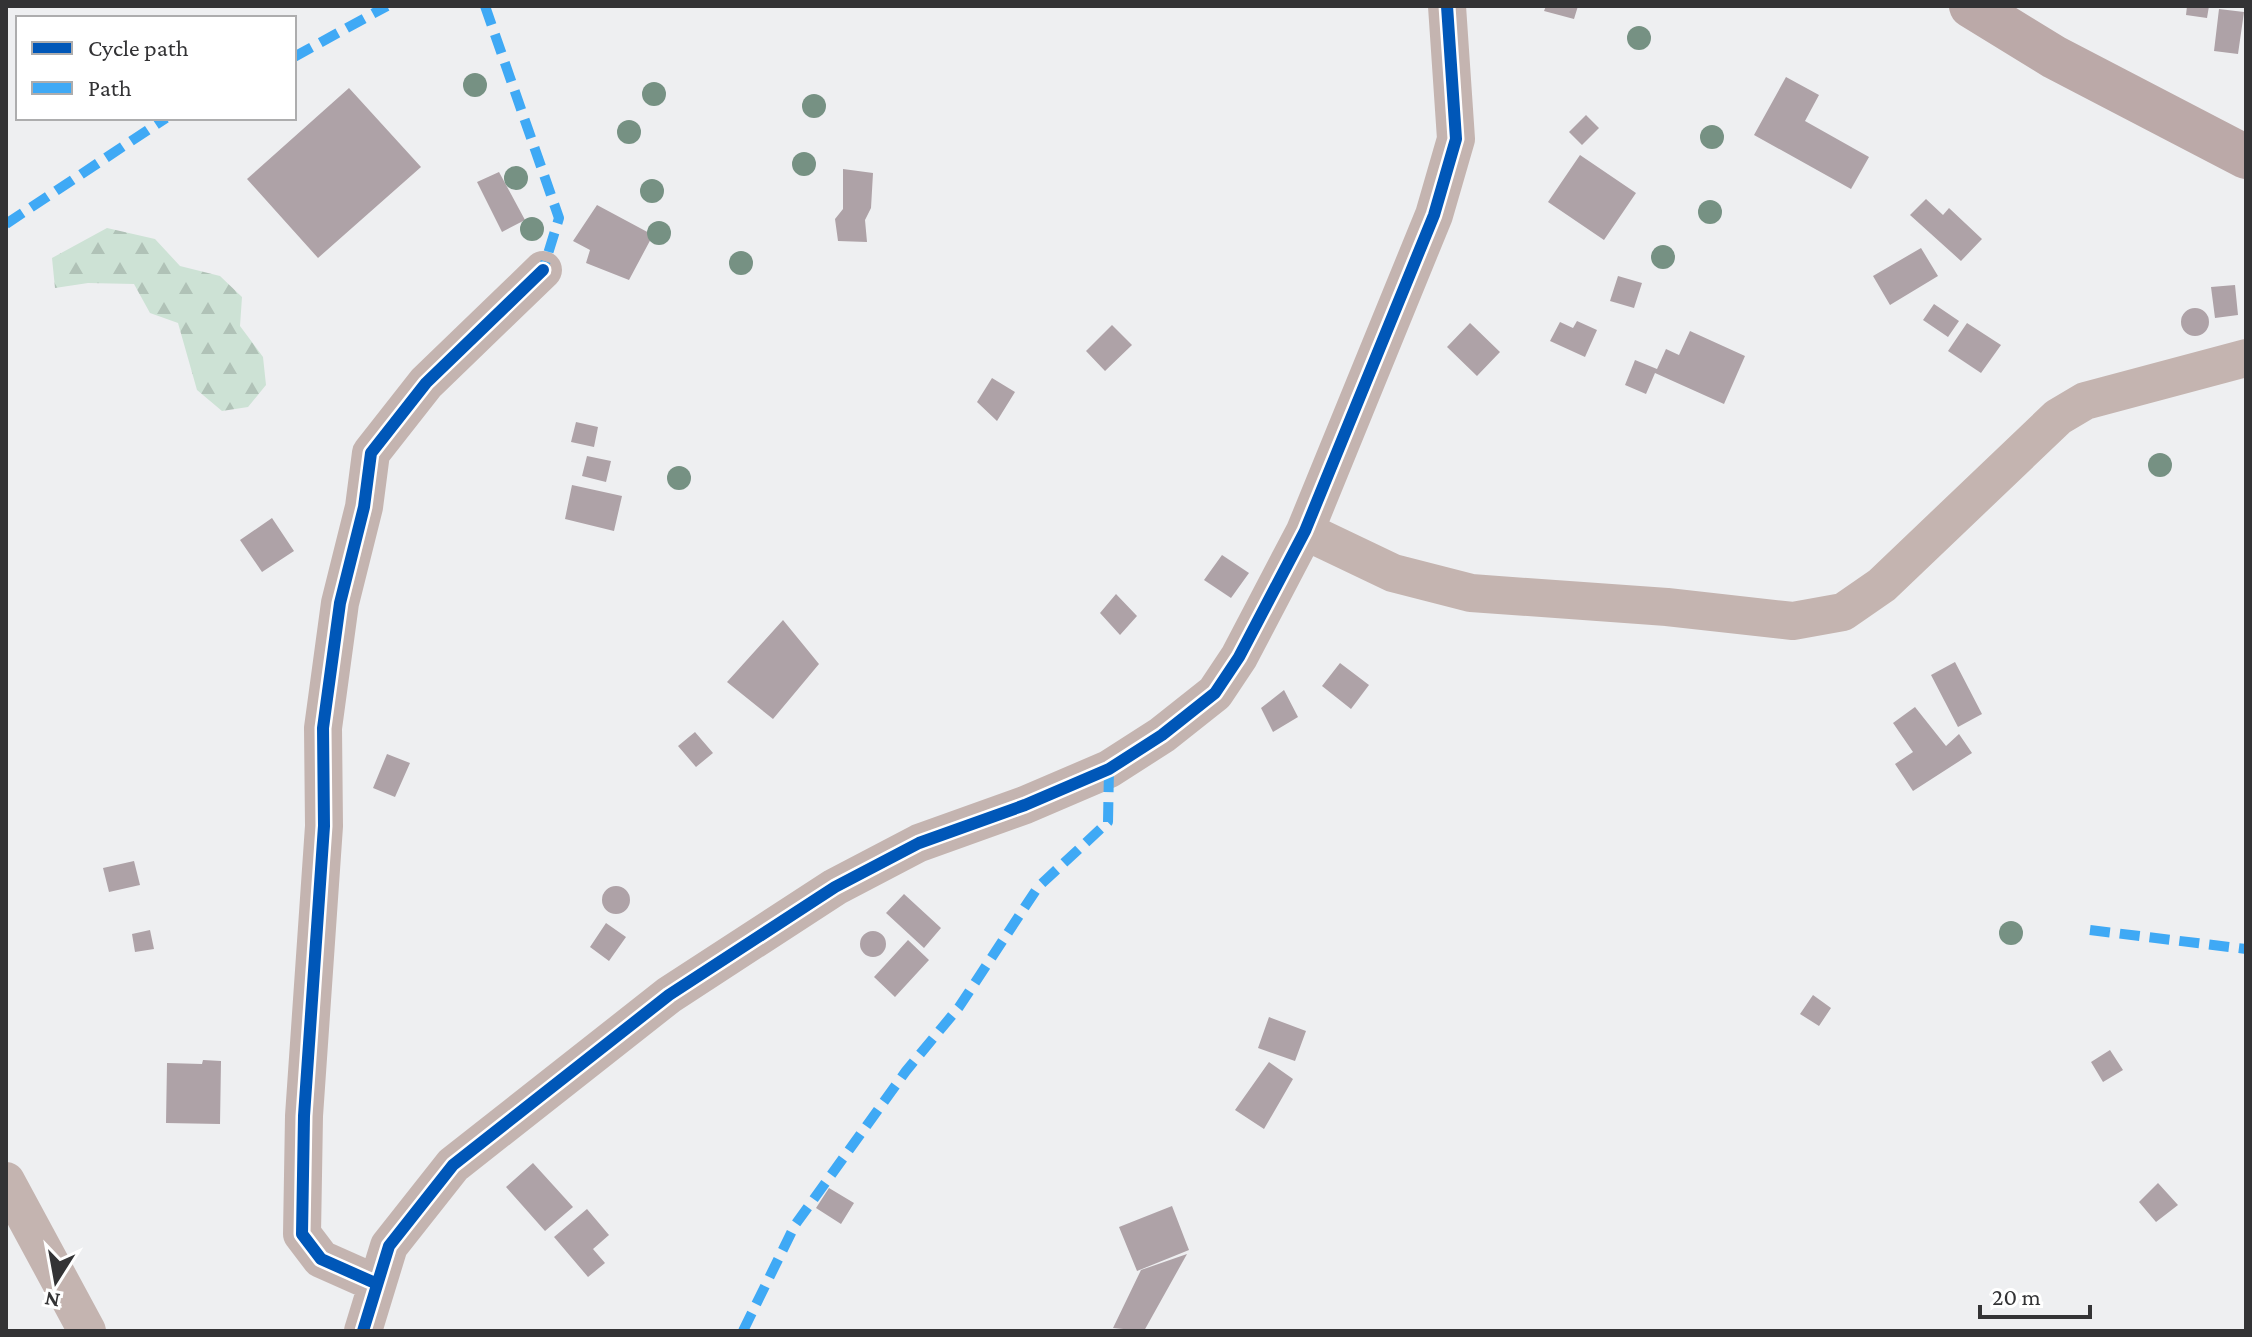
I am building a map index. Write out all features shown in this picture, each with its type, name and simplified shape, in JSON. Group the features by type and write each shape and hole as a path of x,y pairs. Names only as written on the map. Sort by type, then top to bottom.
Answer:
{"main road":[{"path":"1971,6 2067,65 2246,157"}],"street":[{"path":"363,1331 375,1283 389,1246 453,1165 669,995 835,887 919,843 1025,805 1109,769 1162,735 1215,693 1239,657 1305,531 1434,215 1456,139 1447,6"},
{"path":"375,1283 321,1259 302,1234 304,1116 324,826 323,728 340,603 364,507 371,453 426,383 543,270"},
{"path":"1305,531 1393,573 1471,593 1667,607 1793,621 1843,612 1882,585 2058,417 2085,401 2246,358"},
{"path":"6,1181 87,1331"}],"green space":[{"path":"107,228 155,239 180,266 220,276 242,297 240,326 263,357 266,385 248,407 222,411 197,390 178,323 150,313 134,284 88,283 55,288 52,258"}],"building":[{"path":"1546,6 1578,6 1574,19 1544,11"},
{"path":"2187,6 2209,6 2207,18 2186,15"},
{"path":"2219,9 2244,12 2238,54 2214,51"},
{"path":"1786,77 1819,95 1805,121 1869,157 1851,189 1754,135"},
{"path":"349,88 421,167 318,258 247,179"},
{"path":"1586,115 1599,128 1582,145 1569,132"},
{"path":"1580,155 1636,193 1604,240 1548,202"},
{"path":"843,169 873,173 871,208 865,220 867,242 838,241 835,219 843,209"},
{"path":"499,172 525,220 502,232 477,182"},
{"path":"1926,199 1943,215 1949,208 1982,239 1961,261 1910,215"},
{"path":"597,205 653,235 629,280 586,263 590,250 573,241"},
{"path":"1921,248 1938,276 1890,305 1873,276"},
{"path":"1618,276 1642,283 1634,308 1610,301"},
{"path":"2235,285 2238,315 2215,318 2211,287"},
{"path":"1934,304 1959,321 1948,337 1923,320"},
{"path":"2195,308 2205,312 2209,322 2205,332 2195,336 2185,332 2181,322 2185,312"},
{"path":"1577,321 1597,330 1585,357 1550,341 1560,322 1573,328"},
{"path":"1470,323 1500,352 1477,376 1447,347"},
{"path":"1967,323 2001,345 1981,373 1948,351"},
{"path":"1112,325 1132,345 1105,371 1086,351"},
{"path":"1690,331 1745,356 1724,404 1655,373 1646,394 1625,385 1635,360 1657,369 1666,349 1679,355"},
{"path":"992,378 1015,392 997,421 977,402"},
{"path":"576,422 598,427 594,447 571,442"},
{"path":"587,456 611,461 606,482 582,476"},
{"path":"572,485 622,496 614,531 565,519"},
{"path":"272,518 294,551 262,572 240,540"},
{"path":"1222,555 1249,573 1231,598 1204,580"},
{"path":"1116,594 1137,616 1120,635 1100,613"},
{"path":"783,620 819,664 773,719 727,682"},
{"path":"1955,662 1982,714 1958,727 1931,675"},
{"path":"1340,663 1369,685 1351,709 1322,686"},
{"path":"1284,690 1298,717 1273,732 1261,708"},
{"path":"1915,707 1946,746 1959,734 1972,753 1913,791 1895,764 1913,752 1893,723"},
{"path":"695,732 713,753 696,767 678,746"},
{"path":"387,754 410,763 395,797 373,788"},
{"path":"134,861 140,885 109,892 103,868"},
{"path":"616,886 626,890 630,900 626,910 616,914 606,910 602,900 606,890"},
{"path":"904,894 941,928 924,948 886,913"},
{"path":"606,923 626,937 609,961 590,947"},
{"path":"150,930 154,949 135,952 132,934"},
{"path":"873,931 882,935 886,944 882,953 873,957 864,953 860,944 864,935"},
{"path":"908,940 929,960 895,997 874,977"},
{"path":"1813,995 1831,1008 1819,1026 1800,1014"},
{"path":"1269,1017 1306,1031 1295,1061 1258,1048"},
{"path":"2110,1050 2123,1070 2103,1082 2091,1062"},
{"path":"203,1060 221,1061 220,1124 166,1123 167,1063 202,1064"},
{"path":"1269,1062 1293,1079 1264,1129 1235,1110"},
{"path":"533,1163 573,1207 545,1231 506,1187"},
{"path":"2158,1183 2178,1205 2156,1222 2139,1202"},
{"path":"829,1188 854,1203 841,1224 816,1208"},
{"path":"1172,1206 1189,1250 1137,1271 1119,1227"},
{"path":"587,1209 609,1235 593,1249 605,1263 588,1277 554,1237"},
{"path":"1187,1254 1144,1331 1113,1328 1141,1270"}],"marked path":[{"path":"296,56 387,6"},
{"path":"485,6 559,218 543,270"},
{"path":"6,224 163,120"},
{"path":"743,1331 795,1225 906,1071 959,1007 1038,887 1108,822 1109,769"},
{"path":"2090,930 2246,949"}],"cycle path":[{"path":"363,1331 389,1246 453,1165 669,995 835,887 919,843 1025,805 1109,769 1162,735 1215,693 1239,657 1305,531 1434,215 1456,139 1447,6"},
{"path":"375,1283 321,1259 302,1234 304,1116 324,826 323,728 340,603 364,507 371,453 426,383 543,270"}]}
